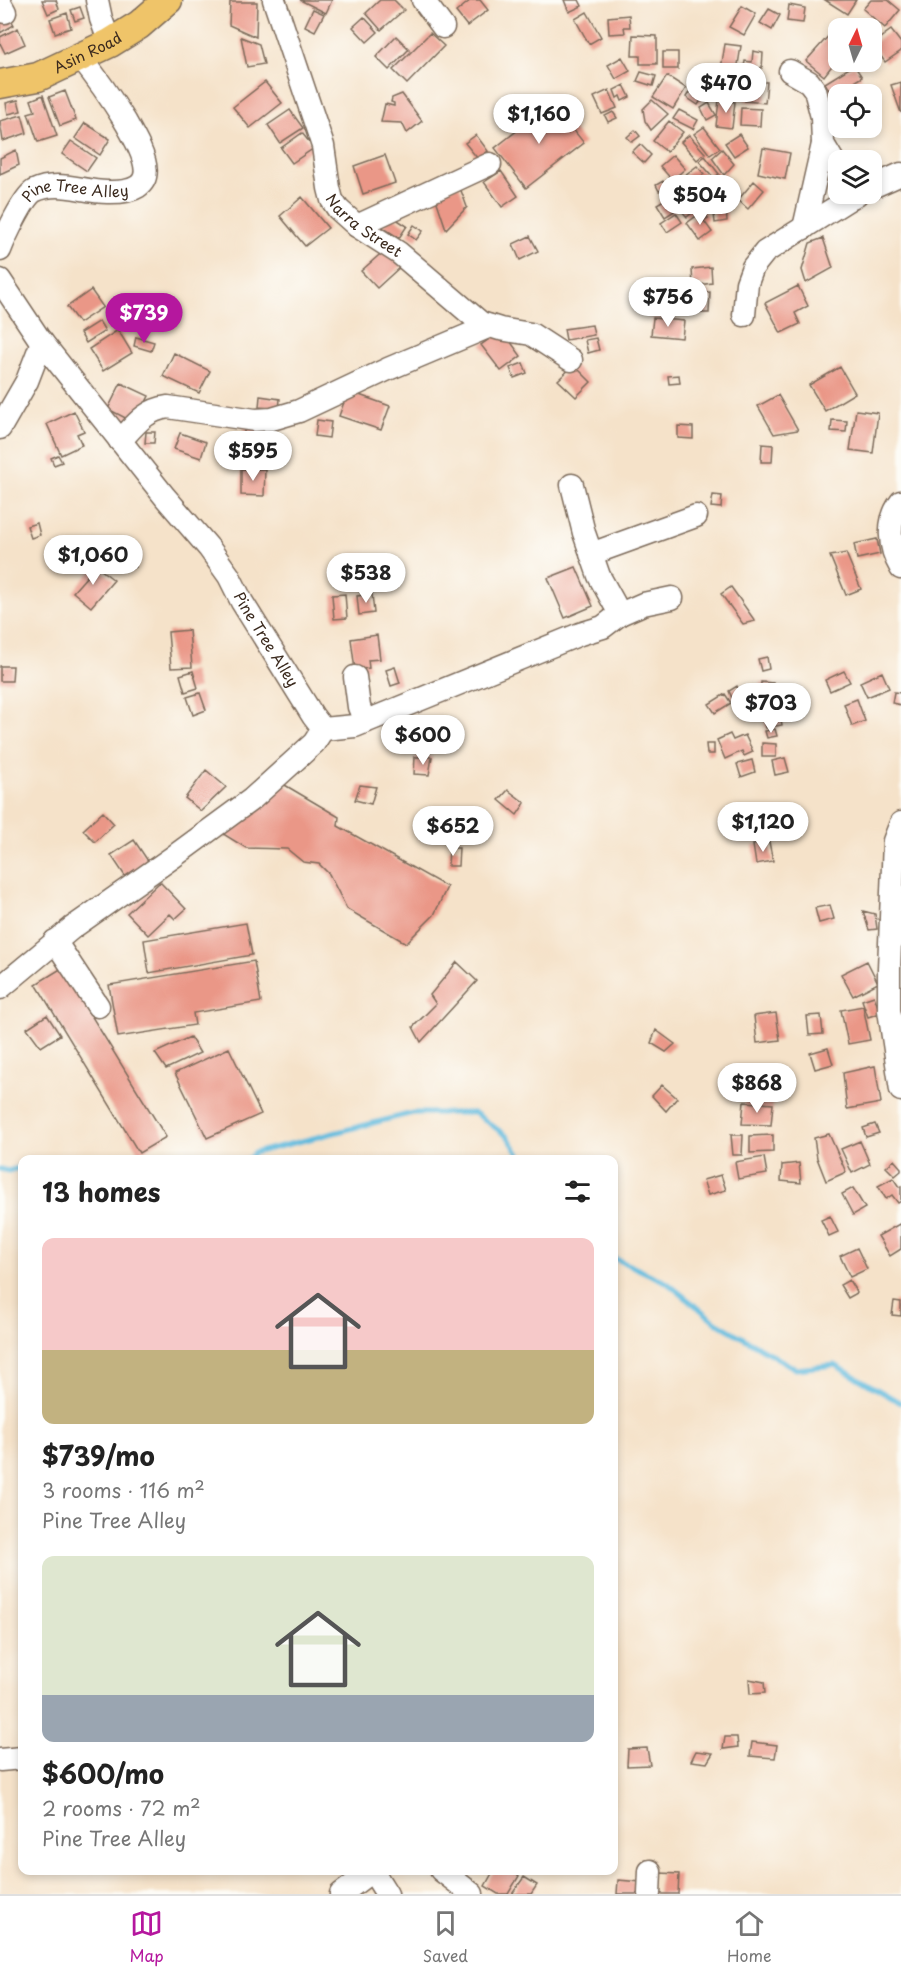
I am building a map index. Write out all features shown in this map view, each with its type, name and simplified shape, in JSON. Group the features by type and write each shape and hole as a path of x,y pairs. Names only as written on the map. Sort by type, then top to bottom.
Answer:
{"main road":[{"name":"Asin Road","path":"0,84 39,77 110,43 139,25 168,0"}],"street":[{"path":"97,0 101,20 110,43"},
{"name":"Narra Street","path":"274,0 323,146 332,200 345,217 399,253 481,323 531,334 571,360"},
{"path":"423,0 443,27"},
{"name":"Pine Tree Alley","path":"0,250 23,205 32,193 46,187 60,185 104,192 120,192 135,187 143,181 147,172 146,160 140,146 108,92 80,57"},
{"path":"790,71 809,82 815,90 822,117 823,144 804,228"},
{"path":"823,144 828,152"},
{"path":"357,226 490,164"},
{"path":"882,183 901,174"},
{"path":"744,315 747,283 753,267 765,252 840,204"},
{"name":"Pine Tree Alley","path":"0,280 42,342 209,548 323,729"},
{"path":"120,441 144,415 158,408 168,407 255,420 272,419 299,411 387,369 490,326"},
{"path":"0,428 27,381 42,342"},
{"path":"572,485 599,576 620,614"},
{"path":"901,502 896,509 890,535 893,556 901,568"},
{"path":"591,554 696,516"},
{"path":"0,988 96,910 252,799 314,743 323,729 355,726 580,634 603,627 620,614 643,604 672,598"},
{"path":"355,677 359,707 365,722"},
{"path":"901,823 894,841 889,969 889,1010 901,1090"},
{"path":"56,941 98,1006"},
{"path":"0,1760 18,1758"},
{"path":"649,1894 650,1871"},
{"path":"341,1894 367,1875"},
{"path":"375,1875 387,1894"},
{"path":"447,1875 472,1894"}],"building":[{"path":"42,0 56,0 59,9 48,14"},
{"path":"300,0 332,0 326,13"},
{"path":"380,0 394,0 404,10 381,30 366,13"},
{"path":"471,0 480,0 488,10 467,26 456,12"},
{"path":"564,0 579,0 582,6 569,12"},
{"path":"825,0 856,0 847,14"},
{"path":"871,0 888,0 900,10 885,28 882,25 882,18 873,18 863,9"},
{"path":"230,2 257,2 256,37 229,25"},
{"path":"789,5 805,8 803,23 787,21"},
{"path":"742,6 756,14 744,35 729,27"},
{"path":"80,7 84,18 75,21 71,10"},
{"path":"313,9 324,14 315,31 305,26"},
{"path":"769,9 780,15 772,30 760,23"},
{"path":"7,12 14,25 0,33 0,16"},
{"path":"587,12 601,37 589,44 575,19"},
{"path":"67,13 71,28 55,33 50,19"},
{"path":"629,15 630,27 624,27 625,33 609,34 608,17"},
{"path":"364,17 378,32 367,42 353,27"},
{"path":"18,28 25,44 5,53 0,37"},
{"path":"891,30 901,43 901,51 885,62 882,58 882,37"},
{"path":"430,33 444,46 407,84 393,70"},
{"path":"633,35 657,36 657,64 640,64 640,56 632,56"},
{"path":"396,36 409,49 389,70 376,57"},
{"path":"828,36 828,71 824,76 806,61"},
{"path":"241,37 259,44 264,64 247,67"},
{"path":"725,44 741,46 737,71 721,69"},
{"path":"753,51 763,53 762,68 744,67 745,61 752,62"},
{"path":"663,52 678,52 678,69 663,69"},
{"path":"622,57 630,71 616,79 608,65"},
{"path":"641,72 656,76 653,86 637,81"},
{"path":"843,72 859,72 862,77 850,84 828,84 828,88 825,83"},
{"path":"667,76 686,88 673,109 653,97"},
{"path":"746,81 767,82 765,103 745,101"},
{"path":"265,82 282,103 250,128 233,107"},
{"path":"901,82 901,113 891,85"},
{"path":"624,85 630,97 622,101 620,96 617,98 614,90"},
{"path":"692,88 704,96 698,105 686,97"},
{"path":"609,90 617,108 602,114 594,97"},
{"path":"65,91 76,120 60,126 49,97"},
{"path":"402,94 422,121 407,133 402,123 381,122 385,104 394,106 391,102 392,98"},
{"path":"43,95 57,136 38,142 28,113 35,111 31,100"},
{"path":"18,100 21,111 8,114 6,103"},
{"path":"652,100 668,114 651,130 645,121 643,109"},
{"path":"719,100 735,102 732,128 716,126"},
{"path":"552,103 584,143 526,188 495,148"},
{"path":"709,103 716,115 707,120 701,108"},
{"path":"741,108 761,109 760,126 740,125"},
{"path":"290,110 303,128 280,143 268,125"},
{"path":"679,110 698,120 693,129 673,119"},
{"path":"613,112 617,118 608,122 605,116"},
{"path":"22,115 27,133 3,141 0,121"},
{"path":"669,121 683,132 667,152 653,141"},
{"path":"85,123 110,139 100,155 75,138"},
{"path":"704,127 720,148 710,155 694,134"},
{"path":"635,130 640,136 632,142 627,137"},
{"path":"302,133 314,148 292,163 281,148"},
{"path":"739,134 748,147 734,156 725,143"},
{"path":"476,135 488,151 478,159 465,143"},
{"path":"689,135 705,153 697,160 681,142"},
{"path":"71,141 96,158 87,171 62,154"},
{"path":"640,144 651,155 644,163 632,152"},
{"path":"763,148 790,153 785,179 758,173"},
{"path":"722,149 734,164 724,175 712,158"},
{"path":"16,150 19,165 0,174 0,158"},
{"path":"385,155 395,183 363,194 354,166"},
{"path":"673,155 685,169 672,180 660,166"},
{"path":"705,156 719,174 714,178 699,161"},
{"path":"697,166 704,174 692,184 685,175"},
{"path":"501,171 518,196 502,207 484,182"},
{"path":"720,176 730,187 717,198 707,187"},
{"path":"663,181 666,188 659,191 656,185"},
{"path":"754,181 764,190 748,209 738,200"},
{"path":"459,185 467,207 446,229 434,193"},
{"path":"697,185 708,200 697,208 686,194"},
{"path":"680,194 686,203 679,207 673,198"},
{"path":"302,197 328,228 305,246 280,216"},
{"path":"669,197 676,210 665,217 657,204"},
{"path":"725,202 727,221 715,223 713,204"},
{"path":"688,205 693,212 687,217 681,210"},
{"path":"703,211 708,218 704,221 712,232 700,241 687,223"},
{"path":"676,213 682,222 667,232 661,223"},
{"path":"390,215 407,226 399,238 382,227"},
{"path":"414,225 423,231 416,240 408,234"},
{"path":"530,236 538,251 520,260 513,244"},
{"path":"823,238 833,268 806,283 802,270 810,243"},
{"path":"386,249 401,266 377,288 361,271"},
{"path":"711,267 712,283 693,286 692,269"},
{"path":"798,286 808,306 795,313 800,324 781,333 765,303"},
{"path":"91,290 103,307 79,323 67,307"},
{"path":"710,292 709,313 696,313 697,293"},
{"path":"653,318 684,321 682,338 651,335"},
{"path":"99,321 105,331 86,343 80,333"},
{"path":"592,325 594,335 566,340 564,329"},
{"path":"118,330 132,353 103,371 89,349"},
{"path":"502,330 521,356 501,371 481,345"},
{"path":"136,337 154,342 151,351 134,346"},
{"path":"596,338 599,350 588,353 585,340"},
{"path":"174,353 210,371 199,393 163,376"},
{"path":"523,363 527,373 514,378 510,368"},
{"path":"574,365 591,382 576,397 558,380"},
{"path":"840,367 855,393 825,411 809,385"},
{"path":"679,375 680,383 669,384 668,376"},
{"path":"121,383 149,396 135,423 108,409"},
{"path":"348,391 390,406 381,430 339,416"},
{"path":"778,395 798,430 774,434 758,406"},
{"path":"260,396 280,399 279,409 259,407"},
{"path":"856,410 878,413 873,453 850,450"},
{"path":"74,411 84,431 77,434 82,445 61,455 47,424"},
{"path":"317,420 331,422 329,438 315,436"},
{"path":"832,420 847,421 846,432 831,431"},
{"path":"244,424 268,424 267,440 244,439"},
{"path":"678,426 693,427 693,439 678,438"},
{"path":"146,432 155,432 154,443 145,443"},
{"path":"180,433 206,442 201,458 174,449"},
{"path":"283,437 285,448 272,451 270,439"},
{"path":"762,444 773,445 772,462 761,462"},
{"path":"232,449 244,451 242,462 231,461"},
{"path":"58,455 62,462 54,465 51,458"},
{"path":"241,469 265,469 264,496 241,495"},
{"path":"713,495 722,496 721,508 711,507"},
{"path":"37,523 40,535 31,538 27,526"},
{"path":"877,539 880,554 857,559 854,544"},
{"path":"130,551 136,567 126,570 121,555"},
{"path":"846,553 861,589 846,595 830,556"},
{"path":"96,566 114,580 91,607 73,592"},
{"path":"576,567 593,606 565,618 548,578"},
{"path":"731,587 755,621 743,624 721,594"},
{"path":"345,594 347,618 334,619 332,595"},
{"path":"372,594 374,613 359,615 357,596"},
{"path":"189,630 192,667 171,668 168,632"},
{"path":"377,635 380,659 368,660 369,668 355,670 351,639"},
{"path":"767,657 769,669 761,671 758,659"},
{"path":"0,666 13,666 12,681 0,681"},
{"path":"395,667 400,683 391,686 386,670"},
{"path":"193,671 198,688 185,692 180,675"},
{"path":"844,671 850,682 830,691 825,680"},
{"path":"882,672 889,688 867,697 860,682"},
{"path":"761,682 773,683 771,700 760,699"},
{"path":"737,686 741,693 732,698 729,691"},
{"path":"894,692 901,693 901,705 892,703"},
{"path":"200,693 206,710 193,715 187,697"},
{"path":"725,694 731,703 715,713 709,704"},
{"path":"857,699 865,721 852,726 844,704"},
{"path":"779,709 782,725 766,728 763,713"},
{"path":"775,729 777,736 767,738 765,731"},
{"path":"730,734 733,740 745,735 753,752 744,756 742,751 725,759 717,740"},
{"path":"762,743 776,744 776,757 762,757"},
{"path":"706,744 714,744 714,754 707,754"},
{"path":"415,757 432,757 429,775 414,774"},
{"path":"785,758 789,772 775,775 772,761"},
{"path":"752,760 755,772 741,777 737,764"},
{"path":"206,770 226,787 201,811 185,798"},
{"path":"278,781 339,817 338,826 447,887 434,915 406,943 347,909 329,874 319,864 303,862 287,849 246,848 220,832"},
{"path":"360,785 376,787 371,804 355,800"},
{"path":"508,790 525,803 517,815 499,800"},
{"path":"103,812 114,824 95,842 83,830"},
{"path":"446,814 456,814 455,833 442,833"},
{"path":"431,817 438,820 437,833 428,831"},
{"path":"134,840 150,864 127,879 111,855"},
{"path":"769,842 773,861 756,864 753,845"},
{"path":"449,848 459,848 458,866 448,866"},
{"path":"160,882 186,909 175,919 170,914 148,935 127,913"},
{"path":"830,905 834,919 819,923 815,908"},
{"path":"863,911 875,914 877,929 869,930"},
{"path":"246,923 252,955 149,973 144,940"},
{"path":"254,961 261,1002 193,1013 195,1025 118,1037 109,985"},
{"path":"867,961 878,983 853,996 841,974"},
{"path":"457,962 477,981 421,1042 413,1027 436,1004 430,995"},
{"path":"62,968 166,1137 139,1153 36,984"},
{"path":"874,996 880,1013 868,1017 862,1000"},
{"path":"863,1006 870,1040 848,1044 841,1010"},
{"path":"776,1013 780,1040 757,1043 754,1016"},
{"path":"47,1015 60,1035 41,1047 27,1028"},
{"path":"821,1015 823,1034 809,1035 807,1016"},
{"path":"656,1030 675,1044 666,1052 651,1043"},
{"path":"190,1037 200,1053 166,1069 155,1053"},
{"path":"229,1048 261,1114 207,1138 175,1073"},
{"path":"828,1048 833,1064 815,1069 810,1053"},
{"path":"875,1066 881,1103 847,1109 843,1073"},
{"path":"662,1085 677,1098 666,1111 652,1096"},
{"path":"744,1102 773,1104 771,1125 742,1124"},
{"path":"875,1124 879,1133 866,1137 863,1128"},
{"path":"829,1134 846,1172 826,1181 817,1158 814,1138"},
{"path":"731,1135 743,1135 742,1155 733,1155"},
{"path":"773,1135 773,1152 750,1153 750,1136"},
{"path":"860,1141 870,1164 852,1173 841,1149"},
{"path":"764,1157 767,1174 738,1179 735,1162"},
{"path":"894,1160 901,1168 895,1176 886,1167"},
{"path":"799,1163 801,1183 781,1181 782,1165"},
{"path":"721,1175 726,1190 708,1195 703,1180"},
{"path":"893,1178 899,1187 901,1186 901,1201 898,1203 892,1195 886,1199 878,1186"},
{"path":"853,1188 865,1208 853,1215 842,1194"},
{"path":"830,1216 838,1232 829,1236 821,1220"},
{"path":"901,1223 901,1249 890,1256 878,1236"},
{"path":"857,1248 867,1269 850,1277 840,1256"},
{"path":"849,1280 857,1293 848,1298 840,1285"},
{"path":"894,1301 901,1302 901,1316 892,1315"},
{"path":"749,1679 764,1682 765,1693 750,1694"},
{"path":"725,1737 737,1737 738,1747 723,1749"},
{"path":"752,1742 777,1745 775,1758 750,1756"},
{"path":"647,1748 650,1765 627,1766 628,1749"},
{"path":"696,1751 713,1753 707,1763 691,1761"},
{"path":"660,1873 679,1874 678,1894 658,1894"},
{"path":"491,1875 519,1876 508,1894 498,1894 485,1886"},
{"path":"524,1877 537,1885 531,1894 512,1894"},
{"path":"618,1880 641,1882 639,1894 617,1894"}],"waterway":[{"path":"252,1155 413,1113 475,1113 508,1137 520,1155"},
{"path":"0,1169 8,1171 18,1168"},
{"path":"618,1260 666,1282 716,1322 796,1369 835,1365 901,1403"}]}
